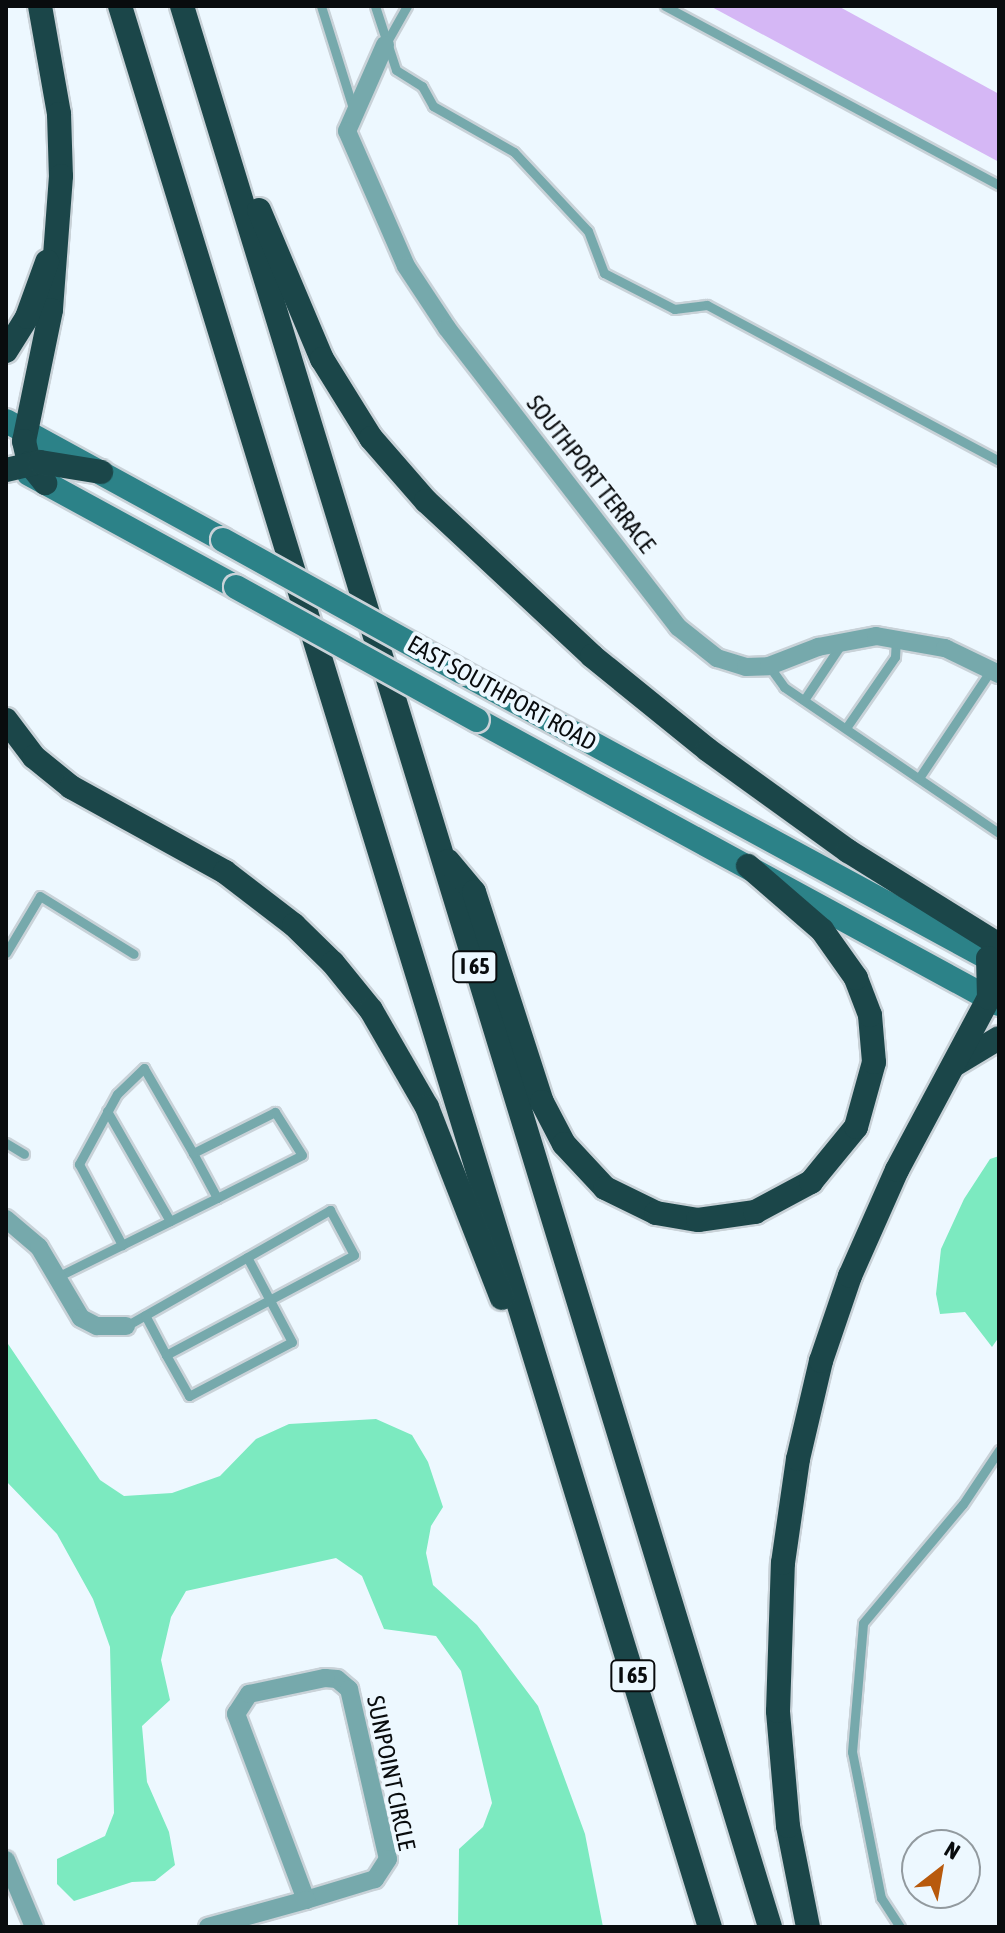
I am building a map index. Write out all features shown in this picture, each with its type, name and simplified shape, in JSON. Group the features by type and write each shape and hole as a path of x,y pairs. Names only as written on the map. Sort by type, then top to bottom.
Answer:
{"highway":[{"path":"40,6 59,114 56,238 51,310 15,426 14,465 101,472"},
{"name":"I 65","path":"120,6 710,1927"},
{"name":"I 65","path":"182,6 770,1927"},
{"path":"209,93 322,359 371,438 426,501 592,656 708,750 995,955 994,1001 952,1066 881,1201 850,1276 811,1399 791,1500 780,1596 778,1711 788,1826 808,1927"},
{"path":"6,351 27,317 56,238"},
{"path":"6,720 34,757 71,787 225,872 271,906 333,963 371,1010 427,1107 556,1425"},
{"path":"440,851 474,892 542,1102 564,1144 605,1188 656,1213 698,1220 755,1212 811,1182 856,1127 874,1062 870,1015 849,966 822,930 748,866"},
{"path":"952,1066 999,1038"}],"main road":[{"name":"EAST SOUTHPORT ROAD","path":"15,426 461,672 995,955"},
{"name":"EAST SOUTHPORT ROAD","path":"14,465 994,1001"}],"street":[{"name":"SOUTHPORT TERRACE","path":"385,45 353,108 347,131 406,266 436,313 678,627 723,661 769,666 843,640 896,638 945,648 995,672"},
{"path":"6,1219 39,1247 81,1318 97,1326 126,1326"},
{"name":"SUNPOINT CIRCLE","path":"208,1927 306,1900 375,1879 388,1859 349,1689 332,1678 249,1694 236,1714 306,1900"},
{"path":"6,1860 34,1927"}],"lane":[{"path":"321,6 353,108"},
{"path":"375,6 385,45 396,70 422,86 433,106 514,152 588,231 604,273 674,309 707,305 999,461"},
{"path":"385,45 407,6"},
{"path":"665,6 999,185"},
{"path":"846,728 895,657 896,638"},
{"path":"804,700 843,640"},
{"path":"769,666 784,687 999,833"},
{"path":"919,778 995,672"},
{"path":"6,953 40,896 134,954"},
{"path":"122,1245 79,1164 107,1111 144,1068 217,1198"},
{"path":"107,1111 170,1221"},
{"path":"57,1277 302,1155 275,1112 193,1153"},
{"path":"6,1143 24,1154"},
{"path":"126,1326 330,1210 354,1255 166,1355"},
{"path":"145,1315 189,1396 292,1342 272,1299 247,1257"},
{"path":"900,1927 881,1898 852,1752 863,1623 963,1504 999,1450"}],"shaded area":[{"path":"710,6 838,6 999,94 999,162"},
{"path":"999,1156 999,1337 992,1347 965,1312 940,1314 936,1294 941,1249 964,1199 990,1159"},
{"path":"6,1341 100,1480 124,1496 172,1493 220,1476 256,1439 289,1424 376,1419 412,1435 428,1462 443,1507 431,1526 426,1553 433,1585 477,1625 538,1706 585,1834 603,1927 458,1927 459,1849 483,1827 492,1803 461,1671 436,1636 384,1629 362,1576 336,1558 186,1591 171,1617 161,1660 170,1700 142,1726 147,1782 169,1832 175,1865 155,1881 132,1882 74,1901 57,1884 57,1859 105,1836 114,1813 110,1647 93,1599 57,1534 6,1481"}]}
